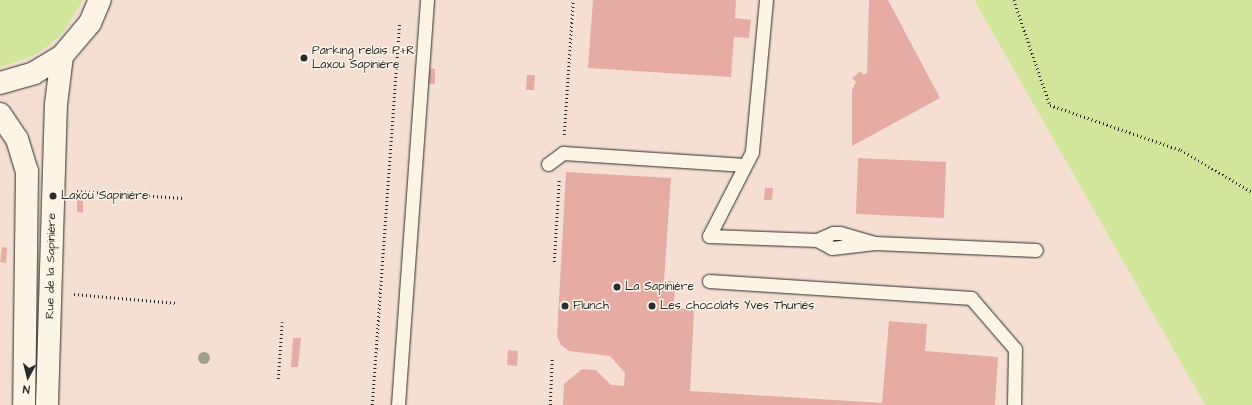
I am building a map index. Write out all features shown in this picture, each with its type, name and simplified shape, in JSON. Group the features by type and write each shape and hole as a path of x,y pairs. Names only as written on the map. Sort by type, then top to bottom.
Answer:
{"street":[{"path":"0,84 34,73 62,56 90,23 100,0"},
{"name":"Rue de la Sapinière","path":"47,405 56,104 62,56"},
{"name":"Rue de la Sapinière","path":"0,114 17,139 28,171 24,405"}],"lane":[{"path":"398,405 427,0"},
{"path":"766,0 752,152 709,236 817,240 833,233 840,233 875,243 1036,250"},
{"path":"548,164 563,153 746,165"},
{"path":"709,281 972,298 1015,349 1014,405"}],"path":[{"path":"554,262 573,0"},
{"path":"1014,0 1050,105 1180,150 1252,192"},
{"path":"372,405 399,24"},
{"path":"72,190 184,198"},
{"path":"71,293 177,303"},
{"path":"278,379 282,322"},
{"path":"550,405 552,359"}],"shaded area":[{"path":"0,0 974,0 1205,405 0,405"}],"green space":[{"path":"0,0 83,0 63,33 48,46 31,57 0,67"},
{"path":"974,0 1252,0 1252,405 1205,405"}],"building":[{"path":"593,0 736,0 735,18 751,20 749,38 734,37 731,77 588,68"},
{"path":"869,0 888,0 940,98 852,146 852,90 856,82 852,78 861,71 863,75 867,73"},
{"path":"427,68 435,69 435,84 427,84"},
{"path":"527,75 535,75 534,90 526,90"},
{"path":"858,158 946,162 944,218 856,214"},
{"name":"La Sapinière","path":"566,172 671,178 664,281 676,281 673,308 694,310 690,391 882,403 889,321 927,324 925,351 998,357 995,405 563,405 564,384 582,369 596,370 611,385 624,386 625,373 610,356 569,351 561,345 557,336"},
{"path":"765,188 773,188 772,200 764,200"},
{"path":"77,197 83,198 83,213 77,212"},
{"path":"2,247 7,248 6,263 0,262"},
{"path":"293,338 301,338 298,367 291,367"},
{"path":"508,350 518,351 517,366 507,365"}],"place":[{"name":"Parking relais P+R Laxou Sapinière","path":"304,58"},
{"name":"Laxou Sapinière","path":"53,196"},
{"name":"La Sapinière","path":"617,287"},
{"name":"Flunch","path":"565,306"},
{"name":"Les chocolats Yves Thuriès","path":"652,306"}]}
